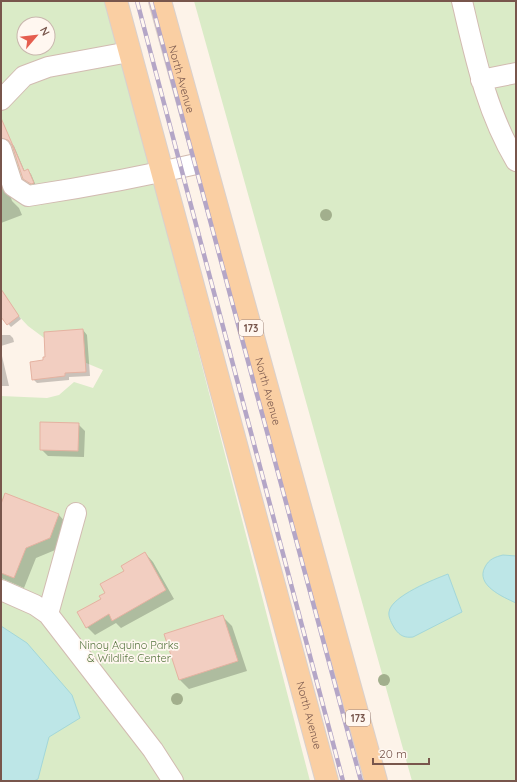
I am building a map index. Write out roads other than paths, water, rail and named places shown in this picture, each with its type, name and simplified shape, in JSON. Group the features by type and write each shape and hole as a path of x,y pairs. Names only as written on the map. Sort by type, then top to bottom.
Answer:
{"main road":[{"name":"North Avenue","path":"116,1 327,781"},
{"name":"North Avenue","path":"160,1 376,781"}],"lane":[{"path":"462,1 481,80 497,123 516,161"},
{"path":"1,100 24,76 48,66 129,52"},
{"path":"481,80 516,73"},
{"path":"1,150 12,186 28,196 79,188 205,162"},
{"path":"48,614 76,513"},
{"path":"1,590 35,605 48,614 153,750 172,781"}],"water":[{"path":"503,555 516,556 516,603 492,590 484,579 483,573 488,562"},
{"path":"448,574 462,612 413,637 405,637 401,635 395,629 390,618 389,612 392,606 405,594"},
{"path":"1,626 27,643 72,695 80,718 49,737 38,779 34,781 1,781"}],"railway":[{"path":"137,1 343,781"},
{"path":"151,1 361,781"}],"park label":[{"name":"Ninoy Aquino Parks & Wildlife Center","path":"129,651"}]}
